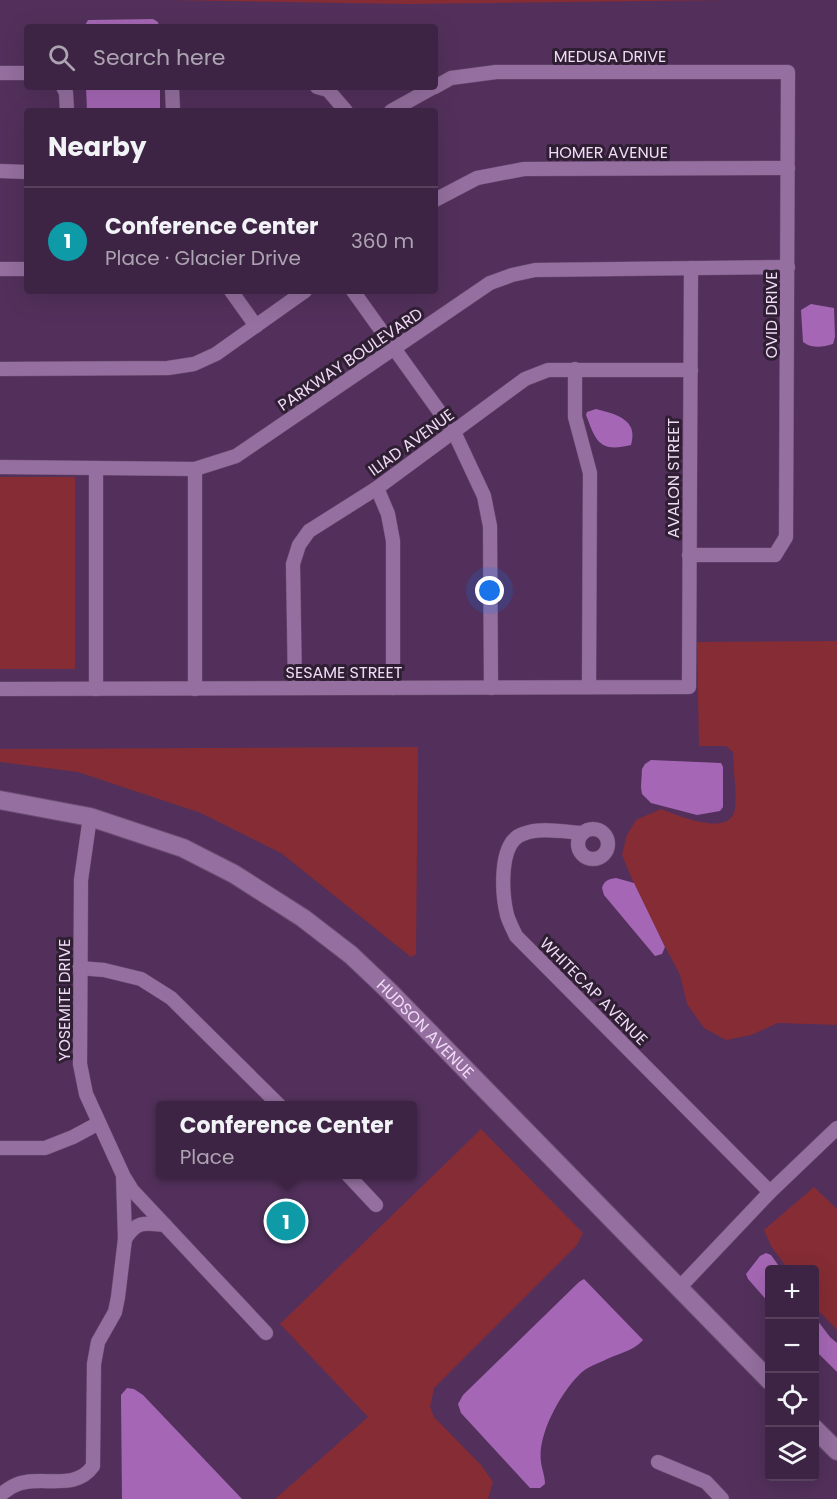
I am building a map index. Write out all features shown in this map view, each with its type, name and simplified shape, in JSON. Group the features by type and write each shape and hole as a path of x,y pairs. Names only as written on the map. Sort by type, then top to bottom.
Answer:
{"street":[{"name":"MEDUSA DRIVE","path":"438,85 451,78 496,72 788,72"},
{"name":"OVID DRIVE","path":"689,555 776,555 786,537 788,72"},
{"path":"0,73 24,73"},
{"path":"64,90 67,108"},
{"path":"172,90 173,108"},
{"path":"328,90 343,108"},
{"name":"MEDUSA DRIVE","path":"396,108 430,90"},
{"name":"HOMER AVENUE","path":"438,198 477,178 524,169 788,168"},
{"path":"0,171 24,172"},
{"name":"PARKWAY BOULEVARD","path":"0,467 195,469 236,456 490,283 512,275 536,270 788,267"},
{"name":"AVALON STREET","path":"689,687 691,268"},
{"path":"0,269 24,269"},
{"path":"233,294 256,326"},
{"path":"0,369 168,368 194,364 216,354 301,294"},
{"path":"355,294 454,432 484,496 490,526 491,687"},
{"path":"575,369 575,417 590,473 589,687"},
{"name":"ILIAD AVENUE","path":"295,688 293,564 299,545 309,531 377,488 525,379 548,370 691,370"},
{"path":"96,468 96,689"},
{"path":"195,469 195,688"},
{"path":"377,488 388,514 393,541 393,688"},
{"name":"SESAME STREET","path":"0,689 689,687"},
{"name":"HUDSON AVENUE","path":"0,800 90,817 183,848 234,874 303,918 351,955 389,991 765,1376"},
{"name":"YOSEMITE DRIVE","path":"90,817 81,880 79,968 80,1064 86,1094 132,1190 266,1333"},
{"name":"WHITECAP AVENUE","path":"583,833 535,831 514,838 507,847 504,895 507,916 516,936 770,1192"},
{"path":"79,968 104,970 141,979 171,998 275,1101"},
{"path":"0,1148 45,1148 99,1123"},
{"path":"680,1287 770,1192 837,1128"},
{"name":"YOSEMITE DRIVE","path":"0,1495 15,1485 25,1482 80,1479 93,1466 95,1354 102,1332 115,1312 125,1239 123,1175"},
{"path":"352,1179 376,1205"},
{"path":"125,1239 140,1224 165,1225"},
{"path":"819,1433 837,1451"},
{"path":"658,1462 706,1482 722,1499"}],"shaded area":[{"path":"168,0 727,0 408,4"},
{"path":"153,19 158,24 86,24 88,20"},
{"path":"86,90 160,90 160,108 87,108"},
{"path":"811,304 834,308 835,337 833,344 821,347 803,342 801,310"},
{"path":"596,409 624,419 632,429 631,445 612,447 600,443 586,415 587,412"},
{"path":"0,477 75,477 75,669 0,669"},
{"path":"837,641 837,1025 778,1023 751,1035 726,1040 704,1028 687,1004 680,975 640,898 622,855 627,835 636,820 661,809 714,824 732,817 736,795 733,752 726,746 699,746 697,642"},
{"path":"418,747 416,954 411,957 281,853 201,813 78,772 0,762 0,749"},
{"path":"651,760 721,763 723,767 723,807 720,811 697,815 651,803 642,794 641,787 642,769"},
{"path":"616,878 634,883 665,947 662,954 655,956 604,895 602,888 604,884"},
{"path":"481,1129 583,1233 577,1245 434,1388 430,1407 434,1417 481,1465 493,1482 488,1499 275,1499 368,1417 280,1324"},
{"path":"814,1187 837,1209 837,1330 819,1311 819,1265 785,1265 771,1246 764,1230"},
{"path":"766,1253 771,1255 778,1265 765,1265 765,1298 746,1274 760,1256"},
{"path":"584,1279 643,1340 630,1350 587,1369 574,1380 552,1413 543,1439 541,1462 545,1484 540,1488 530,1488 461,1413 458,1404 463,1395"},
{"path":"819,1323 837,1343 837,1372 819,1354"},
{"path":"127,1388 134,1389 143,1395 242,1499 122,1499 121,1395"}],"place":[{"name":"Conference Center","path":"286,1221"}]}
